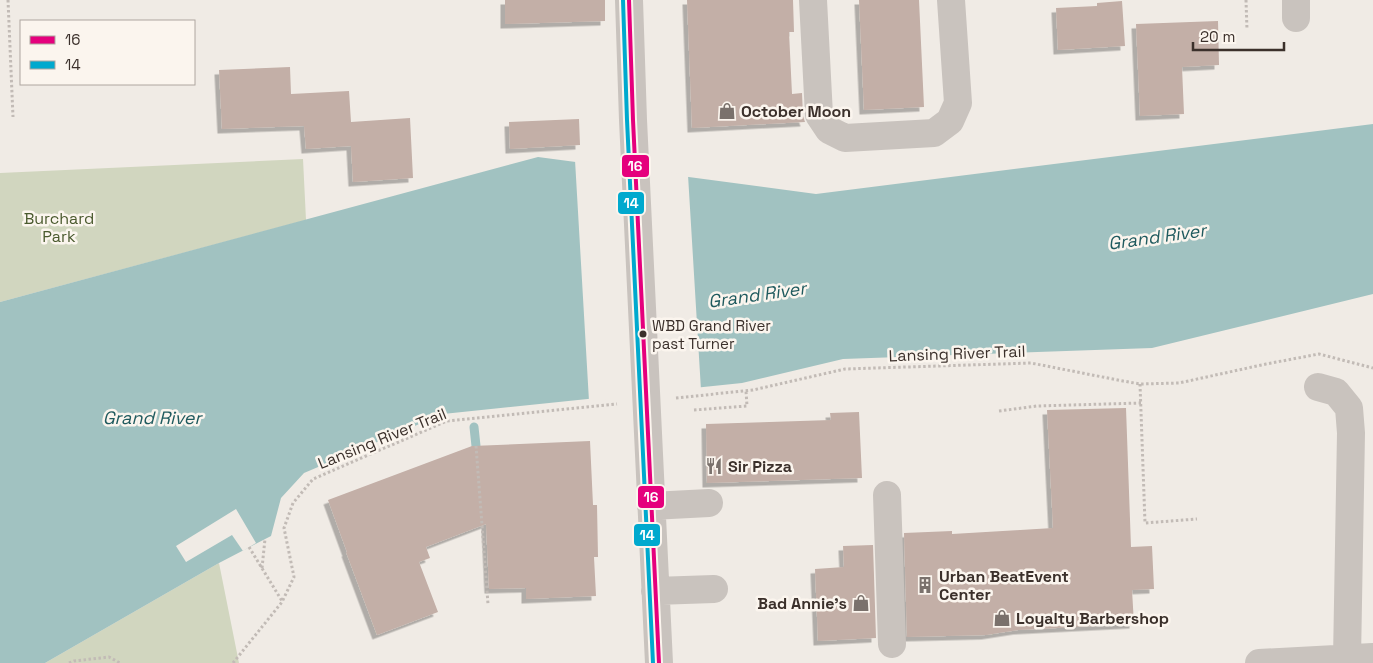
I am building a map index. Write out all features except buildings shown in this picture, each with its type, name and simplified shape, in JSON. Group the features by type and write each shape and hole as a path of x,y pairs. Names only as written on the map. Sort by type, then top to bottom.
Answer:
{"street":[{"path":"629,0 658,663"},
{"path":"813,0 819,115 829,130 845,138 934,133 950,121 958,103 951,0"},
{"path":"1259,663 1360,658 1361,476 1351,433 1349,408 1336,392 1318,387"},
{"path":"651,494 709,503"},
{"path":"887,495 892,644"},
{"path":"655,591 714,589"}],"path":[{"path":"8,0 13,117"},
{"path":"1246,0 1247,30"},
{"name":"Lansing River Trail","path":"717,394 746,391 845,369 1031,363 1140,384 1179,383 1319,354 1373,368"},
{"path":"1140,384 1145,523 1197,519"},
{"path":"694,410 747,406 746,391"},
{"path":"1000,411 1037,406 1141,403"},
{"name":"Lansing River Trail","path":"282,602 294,577 284,528 293,502 313,480 448,421 569,409"},
{"path":"476,446 488,604"},
{"path":"262,569 265,539"},
{"path":"233,663 282,602 249,547"},
{"path":"70,663 109,657 120,663"}],"green space":[{"name":"Burchard Park","path":"303,159 306,220 0,302 0,173"},
{"path":"219,563 239,663 45,663"}],"water":[{"name":"Grand River","path":"1373,124 1373,294 1152,348 843,359 742,383 443,414 304,473 281,498 271,536 219,563 45,663 0,663 0,302 538,157 816,194"}],"pier":[{"path":"575,160 688,175 701,390 589,401"},
{"path":"236,509 256,543 243,551 232,535 186,562 176,546"}],"waterway":[{"path":"474,427 476,446"}],"transit line":[{"name":"14","path":"623,0 653,663"},
{"name":"16","path":"629,0 659,663"}],"place":[{"name":"October Moon","path":"727,111"},
{"name":"WBD Grand River past Turner","path":"643,334"},
{"name":"Sir Pizza","path":"714,466"},
{"name":"Urban BeatEvent Center","path":"925,585"},
{"name":"Bad Annie’s","path":"861,603"},
{"name":"Loyalty Barbershop","path":"1002,618"}]}
